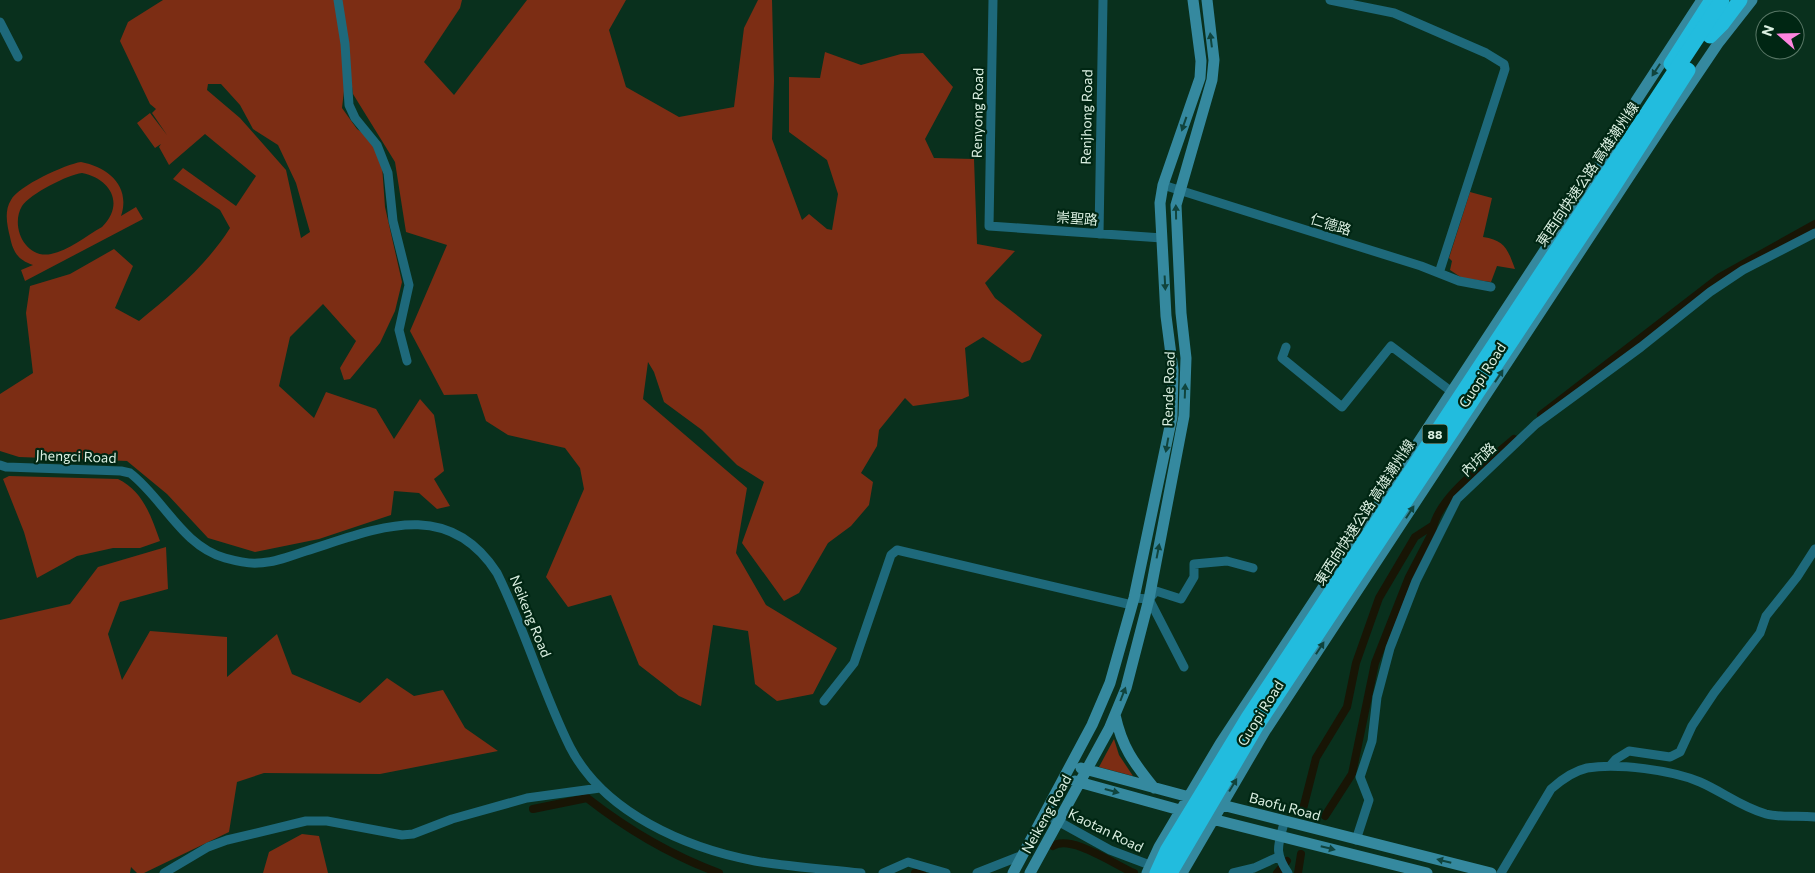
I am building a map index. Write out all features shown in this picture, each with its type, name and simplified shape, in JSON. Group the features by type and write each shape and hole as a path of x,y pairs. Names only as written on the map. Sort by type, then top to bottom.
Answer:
{"highway":[{"path":"1599,185 1712,0"},
{"name":"東西向快速公路 高雄潮州線","path":"1150,870 1167,851 1248,718 1722,0"},
{"name":"東西向快速公路 高雄潮州線","path":"1170,873 1257,725 1599,209 1734,0"},
{"path":"1710,36 1722,24 1740,0"}],"street":[{"path":"338,0 345,44 349,105 355,118 377,145 388,173 393,221 409,285 399,330 407,361"},
{"name":"Renyong Road","path":"989,226 993,0"},
{"name":"Renjhong Road","path":"1098,234 1103,0"},
{"name":"Rende Road","path":"1072,766 1110,683 1133,602 1172,417 1173,370 1166,316 1160,203 1163,185 1200,78 1201,61 1193,0"},
{"name":"Rende Road","path":"1088,770 1126,688 1149,599 1184,416 1186,358 1181,313 1176,205 1212,80 1214,60 1207,0"},
{"path":"1330,0 1394,14 1486,53 1504,64 1439,273"},
{"name":"Guopi Road","path":"1150,870 1180,810 1220,744 1591,180 1636,101 1702,0"},
{"name":"Guopi Road","path":"1183,873 1265,731 1666,120 1719,42 1752,0"},
{"path":"0,22 18,57"},
{"name":"仁德路","path":"1163,185 1459,281 1492,287"},
{"name":"崇聖路","path":"989,226 1162,238"},
{"name":"內坑路","path":"1356,840 1368,800 1360,777 1372,741 1377,697 1390,648 1419,574 1457,499 1536,424 1641,347 1710,292 1743,270 1815,233"},
{"path":"1286,348 1282,358 1342,407 1391,346 1452,392"},
{"name":"Jhengci Road","path":"0,465 6,467 121,471 130,473 185,532"},
{"name":"Neikeng Road","path":"185,532 205,549 222,557 259,564 279,560 386,526 409,524 430,526 450,532 478,549 497,573 570,748 600,788 642,819 675,836 708,848 754,860 860,873"},
{"path":"1610,766 1616,759 1629,751 1670,757 1680,752 1692,726 1714,693 1760,634 1766,616 1797,577 1815,549"},
{"path":"824,702 854,662 891,554 897,550 1133,602 1149,599 1156,591 1181,599 1194,577 1194,564 1227,561 1254,568"},
{"path":"1149,599 1184,667"},
{"path":"1115,715 1122,744 1131,760 1154,788"},
{"name":"Baofu Road","path":"1072,766 1284,823 1491,873"},
{"name":"Neikeng Road","path":"1013,873 1072,766"},
{"path":"1501,873 1551,788 1563,779 1586,769 1610,766 1684,776 1702,783 1738,804 1766,814 1785,817 1815,817"},
{"name":"Neikeng Road","path":"1030,873 1088,770"},
{"path":"1065,778 1213,819 1427,873"},
{"path":"164,873 208,847 227,840 306,822 327,821 402,835 413,834 452,820 527,798 600,788"},
{"name":"Kaotan Road","path":"1045,814 1150,870 1183,873"},
{"path":"1284,823 1280,836 1279,859 1288,873"},
{"name":"Neikeng Road","path":"977,873 1023,854"},
{"path":"1233,873 1279,859"},
{"path":"883,873 908,862 946,873"}],"shaded area":[{"path":"163,0 462,0 460,8 424,62 454,95 527,0 626,0 609,30 626,87 679,117 734,107 744,28 758,0 772,0 774,81 772,139 802,220 809,214 827,229 832,230 838,194 827,160 789,132 789,77 820,78 825,52 861,65 901,54 923,53 953,87 925,139 934,158 974,159 977,244 1015,251 985,283 995,298 1042,335 1030,360 1022,363 983,337 965,348 969,396 962,399 913,406 905,398 879,430 877,446 861,473 873,482 869,505 851,526 828,543 799,593 784,601 742,543 764,482 737,465 702,430 664,402 654,372 648,362 643,399 747,488 736,553 766,605 837,648 813,694 777,701 755,684 748,631 713,625 701,706 679,696 639,665 611,595 568,607 546,577 584,489 580,468 565,448 508,435 486,421 477,394 444,395 410,331 447,245 406,232 395,162 353,94 348,57 342,108 357,129 376,142 382,165 385,207 402,282 395,311 380,343 350,379 344,380 340,368 356,341 323,304 290,337 279,386 314,418 326,392 376,409 394,439 420,399 434,415 444,471 434,479 450,506 437,509 419,493 394,491 391,515 319,539 255,552 208,538 167,494 127,461 19,457 0,451 0,394 33,373 26,313 30,286 70,274 114,249 133,266 115,308 139,321 200,267 230,228 220,210 173,179 183,168 236,206 256,176 205,134 169,165 159,147 161,144 155,148 137,123 150,113 167,135 152,113 156,109 150,104 120,41 128,22","holes":["208,84 221,84 240,105 253,129 278,145 296,183 310,232 301,238 286,170 240,118 207,90"]},
{"path":"81,162 100,168 108,173 120,187 123,196 121,216 136,207 143,219 25,281 21,270 33,265 20,258 13,247 7,223 9,204 15,194 32,182","holes":["82,173 101,181 112,194 113,210 102,227 70,247 51,254 42,254 27,246 22,239 18,223 19,214 26,201 67,177"]},
{"path":"1470,192 1492,198 1483,237 1501,243 1505,247 1515,269 1497,266 1491,282 1462,278 1450,270 1452,261 1449,258"},
{"path":"9,476 118,479 127,484 140,497 160,541 140,548 113,548 77,556 37,578 24,532 3,479"},
{"path":"166,547 168,589 120,602 108,634 122,680 150,631 227,637 227,677 277,634 292,674 360,703 387,678 414,696 443,690 465,728 498,751 380,774 264,773 237,782 229,832 144,873 137,873 131,867 130,873 0,873 0,620 70,604 98,567"},
{"path":"1114,739 1119,755 1133,776 1099,767"},
{"path":"302,834 319,836 328,873 263,873 269,852"}],"waterway":[{"path":"1541,415 1720,277 1815,224"},
{"path":"1325,816 1352,774 1375,663 1409,577 1432,533 1435,520 1452,494 1514,439"},
{"path":"1303,809 1316,758 1347,707 1356,663 1379,598 1415,537 1432,526"},
{"path":"533,809 587,798 618,821 650,841 683,858 719,873"},
{"path":"1053,846 1061,843 1082,847 1134,873"},
{"path":"1298,873 1301,854"},
{"path":"1277,873 1287,861"},
{"path":"915,873 922,873"}]}
